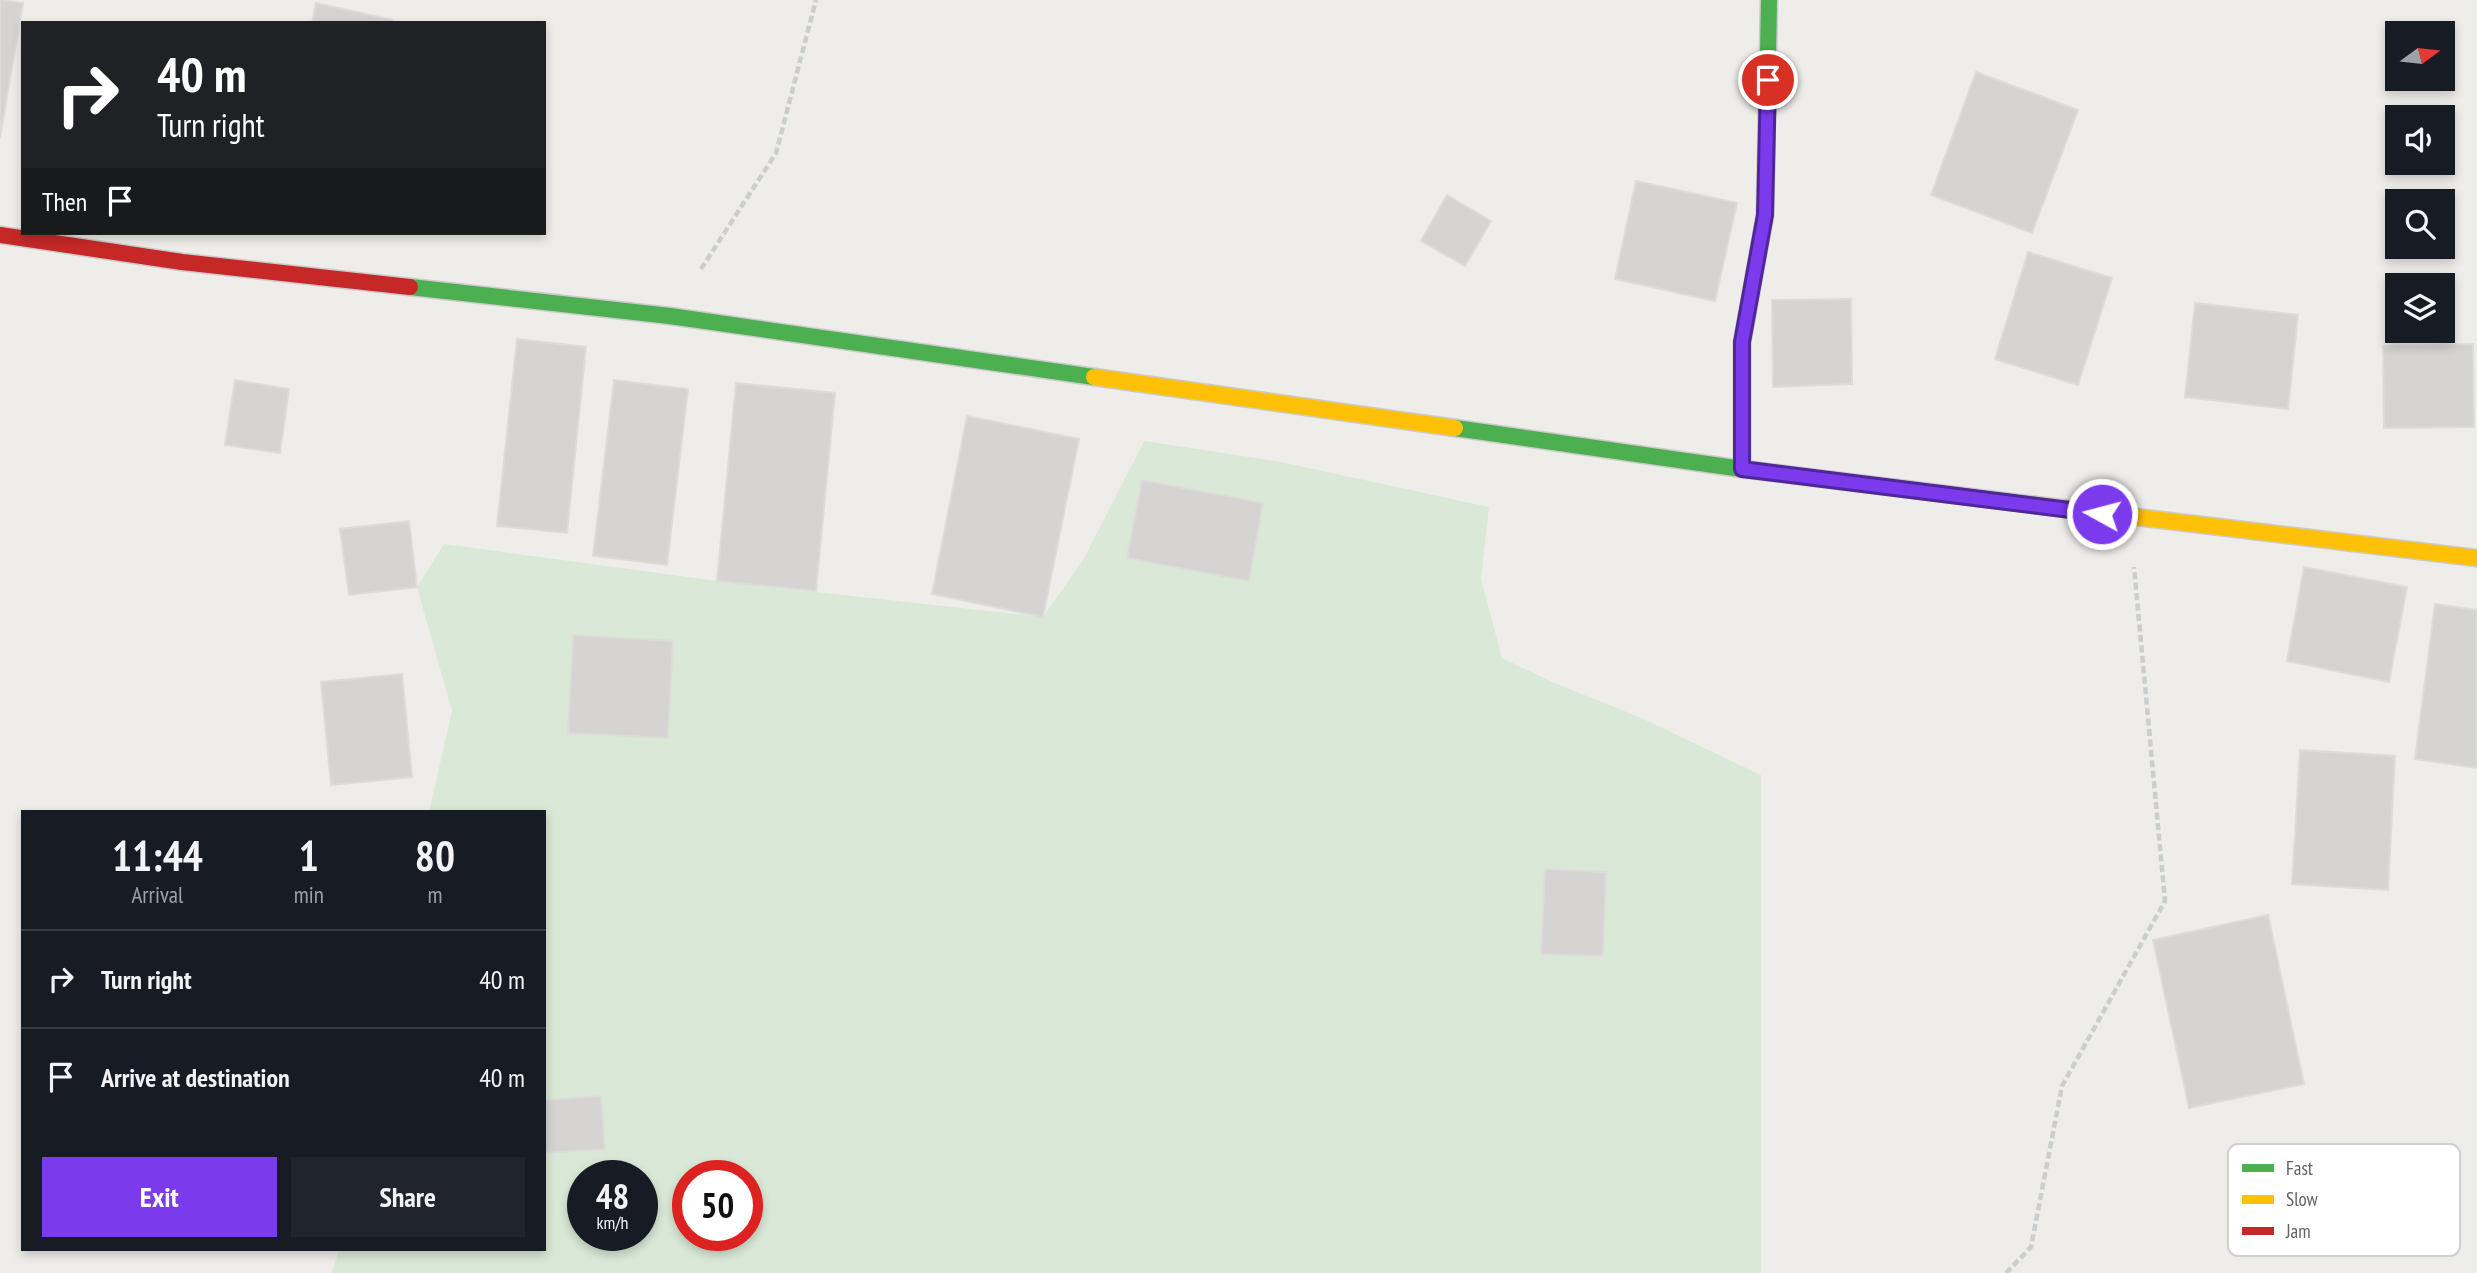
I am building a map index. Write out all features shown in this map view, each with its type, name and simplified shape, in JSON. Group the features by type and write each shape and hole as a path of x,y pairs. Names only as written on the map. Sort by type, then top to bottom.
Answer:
{"main road":[{"path":"1742,469 1742,342 1765,215 1769,0"},
{"path":"0,236 182,262 670,316 1742,469 2477,558"}],"path":[{"path":"670,316 776,153 816,0"},
{"path":"2007,1273 2031,1247 2062,1086 2165,901 2130,518"}],"green space":[{"path":"1144,441 1281,462 1489,507 1481,579 1502,658 1552,682 1639,717 1761,775 1761,1273 332,1273 339,1251 546,1251 546,810 429,810 452,711 417,587 444,544 717,581 1043,617 1085,557"}],"building":[{"path":"0,0 23,3 0,138"},
{"path":"316,3 393,20 393,21 312,21"},
{"path":"1976,72 2078,110 2032,233 1931,195"},
{"path":"1636,181 1737,203 1715,301 1615,279"},
{"path":"1447,195 1491,221 1465,266 1421,241"},
{"path":"2028,252 2112,278 2078,385 1995,359"},
{"path":"1851,299 1852,384 1773,387 1772,300"},
{"path":"2195,303 2298,315 2288,409 2185,397"},
{"path":"517,339 586,347 567,533 497,526"},
{"path":"2473,344 2474,427 2384,428 2383,346"},
{"path":"235,380 289,389 280,453 225,445"},
{"path":"614,380 688,389 667,565 593,556"},
{"path":"736,383 835,393 816,591 717,581"},
{"path":"967,416 1079,439 1043,617 932,594"},
{"path":"1142,480 1263,503 1249,581 1127,558"},
{"path":"409,521 417,587 349,595 340,529"},
{"path":"2304,567 2407,587 2389,682 2287,661"},
{"path":"2435,604 2477,610 2477,768 2415,759"},
{"path":"573,635 673,641 668,738 568,733"},
{"path":"402,674 412,777 331,785 321,682"},
{"path":"2300,750 2395,756 2388,890 2292,884"},
{"path":"1545,869 1606,872 1603,956 1541,954"},
{"path":"2268,915 2304,1084 2189,1108 2153,940"},
{"path":"601,1096 605,1149 546,1153 546,1100"}],"traffic: fast":[{"path":"1742,469 1742,343 1765,215 1769,0"},
{"path":"410,287 670,316 1094,377"},
{"path":"1455,428 1742,469 2036,505"}],"traffic: slow":[{"path":"1094,377 1455,428"},
{"path":"2036,505 2477,558"}],"traffic: jam":[{"path":"0,235 182,262 410,287"}],"route":[{"path":"1768,80 1765,215 1742,342 1742,469 2102,514"}]}
